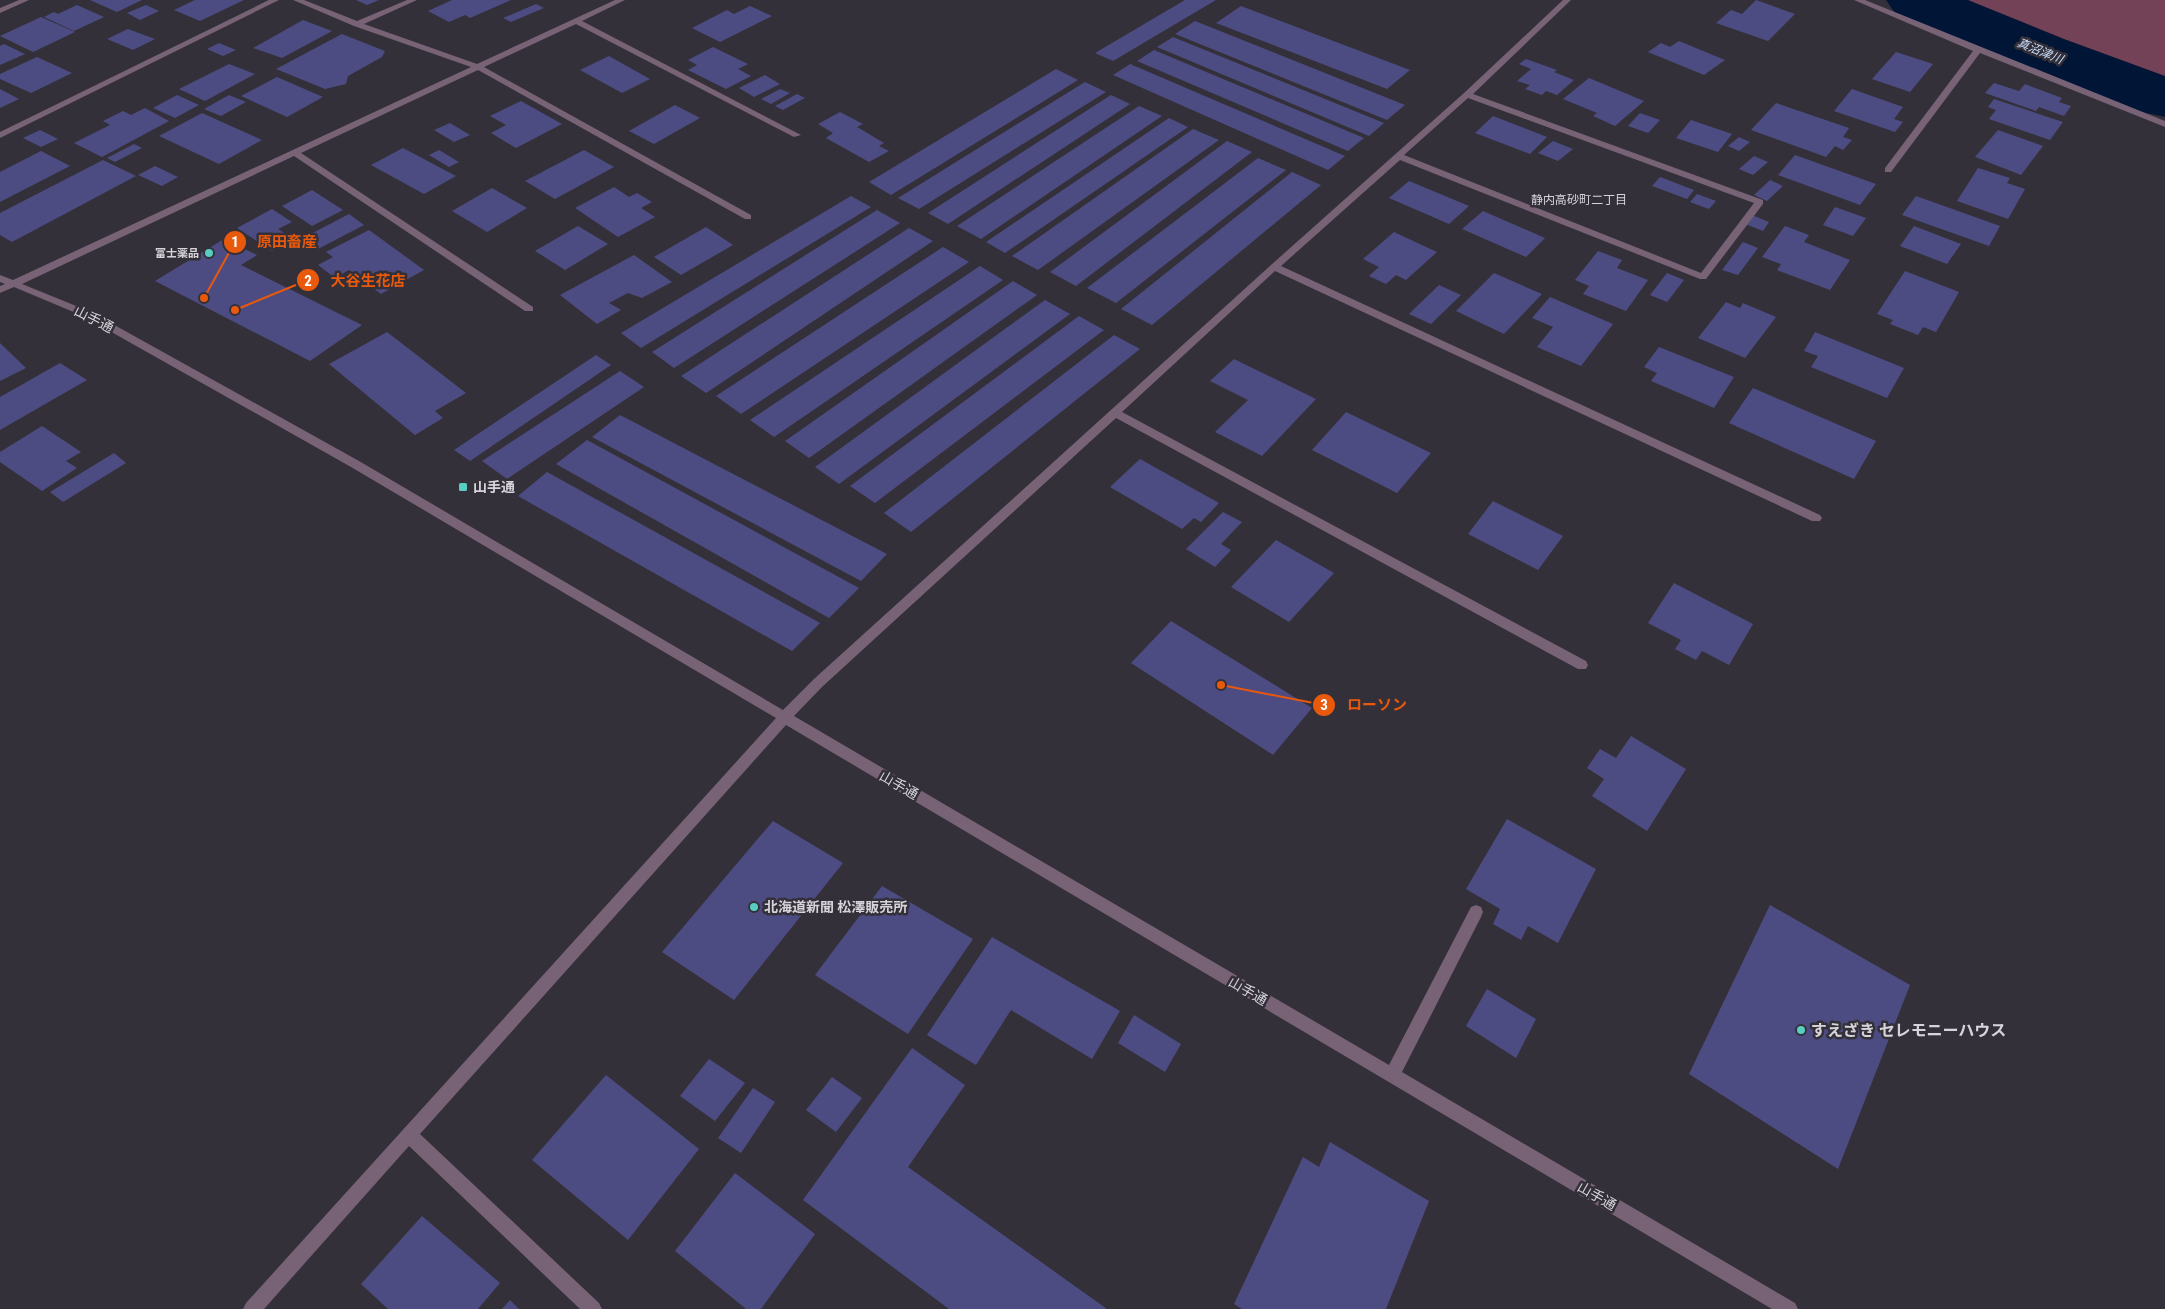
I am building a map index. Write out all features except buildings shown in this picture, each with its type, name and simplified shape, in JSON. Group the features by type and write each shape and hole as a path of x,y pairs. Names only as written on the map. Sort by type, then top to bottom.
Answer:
{"street":[{"path":"0,11 25,0"},
{"path":"0,136 275,0"},
{"path":"297,0 478,68 748,217"},
{"path":"357,24 413,0"},
{"path":"0,290 621,0"},
{"path":"252,1309 784,718 818,683 1114,412 1467,94 1567,0"},
{"path":"1858,0 2165,124"},
{"path":"576,21 797,136"},
{"path":"1888,170 1978,50"},
{"path":"1398,156 1703,277 1760,202 1467,94"},
{"path":"296,153 529,309"},
{"path":"1274,267 1816,518"},
{"name":"山手通","path":"0,278 87,314 355,464 1789,1309"},
{"path":"1114,412 1582,665"},
{"path":"1392,1075 1476,912"},
{"path":"410,1135 593,1309"}],"shaded area":[{"path":"1961,0 2165,0 2165,78"}],"waterway":[{"name":"真沼津川","path":"1916,0 2042,52 2165,98"}],"place":[{"name":"富士薬品","path":"209,253"},
{"name":"原田畜産","path":"204,298"},
{"name":"大谷生花店","path":"235,310"},
{"name":"山手通","path":"463,487"},
{"name":"ローソン","path":"1221,685"},
{"name":"北海道新聞 松澤販売所","path":"754,907"},
{"name":"すえざき セレモニーハウス","path":"1801,1030"}],"district":[{"name":"静内高砂町二丁目","path":"1579,200"}]}
